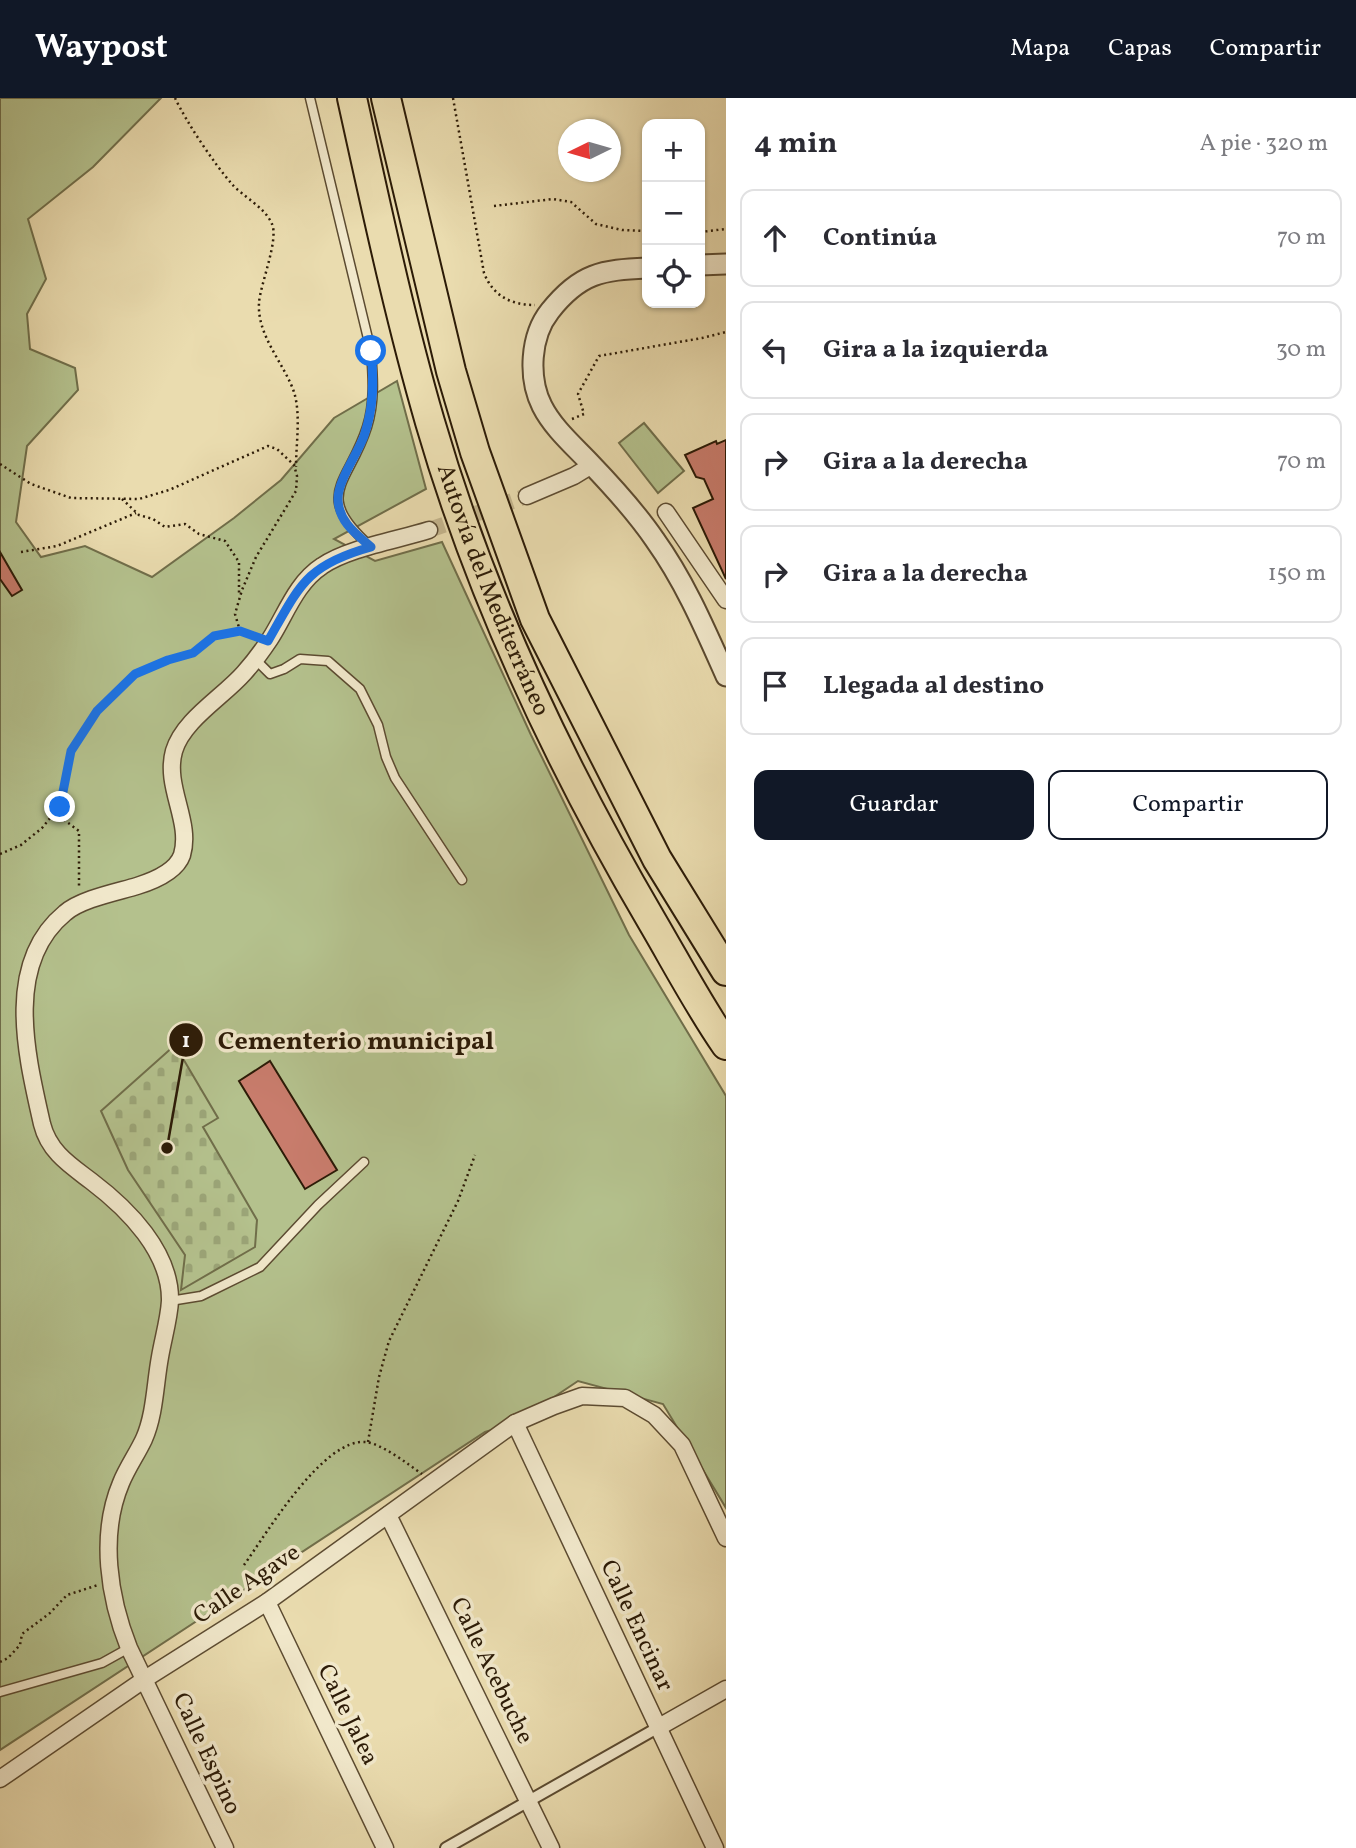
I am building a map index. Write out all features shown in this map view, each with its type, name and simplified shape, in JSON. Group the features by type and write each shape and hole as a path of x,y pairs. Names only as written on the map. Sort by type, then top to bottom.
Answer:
{"highway":[{"name":"Autovía del Mediterráneo","path":"352,98 407,340 441,460 485,583 567,769 628,880 723,1042"},
{"name":"Autovía del Mediterráneo","path":"386,98 455,383 475,452 535,619 657,859 726,971"}],"street":[{"path":"705,265 726,264"},
{"path":"642,268 601,272 575,285 559,300 546,316 534,347 536,394 555,425 630,507 666,555 685,586 726,676"},
{"path":"527,496 574,476 592,465"},
{"path":"666,512 726,600"},
{"path":"170,1301 166,1273 153,1245 131,1217 52,1149 43,1129 27,1044 25,991 29,964 46,933 68,911 149,882 172,870 182,855 183,828 170,776 175,749 188,725 215,702 268,641 300,587 312,574 338,557 429,530"},
{"name":"Calle Espino","path":"170,1301 151,1418 144,1439 120,1485 113,1512 109,1548 111,1581 117,1614 129,1648 225,1848"},
{"name":"Calle Agave","path":"0,1779 145,1679 267,1602 516,1423 582,1396 625,1398 654,1415 682,1445 726,1538"},
{"name":"Calle Encinar","path":"516,1423 715,1848"},
{"name":"Calle Acebuche","path":"388,1515 551,1848"},
{"name":"Calle Jalea","path":"267,1602 385,1848"},
{"path":"446,1848 726,1689"}],"lane":[{"path":"310,98 371,351 373,376 368,423 356,457 338,491 344,520 351,530 371,547"},
{"path":"254,659 270,674 300,659 328,661 360,689 377,725 395,778 462,880"},
{"path":"170,1301 201,1296 260,1266 318,1205 364,1162"},
{"path":"0,1692 93,1666 129,1648"}],"path":[{"path":"174,98 231,183 259,208 273,225 273,238 259,303 260,317 265,335 294,393 297,415 296,491 256,556 235,614 240,631"},
{"path":"453,98 488,283 494,291 511,302 537,305 559,300"},
{"path":"494,206 553,199 571,202 596,224 622,230 642,231"},
{"path":"705,231 726,229"},
{"path":"567,421 584,414 578,394 599,356 726,332"},
{"path":"0,464 31,484 71,498 139,499 169,490 268,446 277,449 294,465 295,471"},
{"path":"122,499 136,513 165,527 185,524 199,534 225,541 239,562 239,600"},
{"path":"21,552 57,546 136,513"},
{"path":"0,854 21,845 60,807 71,751 97,711 135,674 193,653 214,636 240,631 268,641"},
{"path":"54,813 69,821 79,831 79,906"},
{"path":"368,1442 379,1377 389,1341 458,1201 475,1155"},
{"path":"244,1565 309,1474 348,1443 368,1442 398,1457 433,1482"},
{"path":"0,1662 8,1658 20,1645 22,1634 50,1613 67,1595 111,1581"}],"green space":[{"path":"0,98 161,98 93,167 28,219 46,279 27,314 30,349 75,368 78,390 27,446 16,522 41,557 85,546 152,577 234,518 281,480 334,418 397,381 426,489 334,539 375,561 442,542 531,735 629,935 726,1096 726,1508 663,1404 578,1381 515,1423 485,1432 0,1750"},
{"path":"644,423 684,471 658,493 619,443"},
{"path":"175,1045 218,1118 203,1127 257,1220 255,1247 181,1290 185,1255 128,1170 101,1111"}],"building":[{"path":"726,440 726,579 693,508 713,499 704,479 696,477 685,455 716,441 717,444"},
{"path":"0,552 22,590 12,596 0,579"},
{"path":"270,1061 337,1170 305,1189 239,1081"}],"tunnel":[{"path":"429,530 527,496"}],"place":[{"name":"Cementerio municipal","path":"167,1148"}],"route":[{"path":"60,807 71,751 97,711 135,674 193,653 214,636 240,631 268,641 300,587 312,574 338,557 371,547 351,530 344,520 338,491 356,457 368,423 373,376 371,351"}]}
